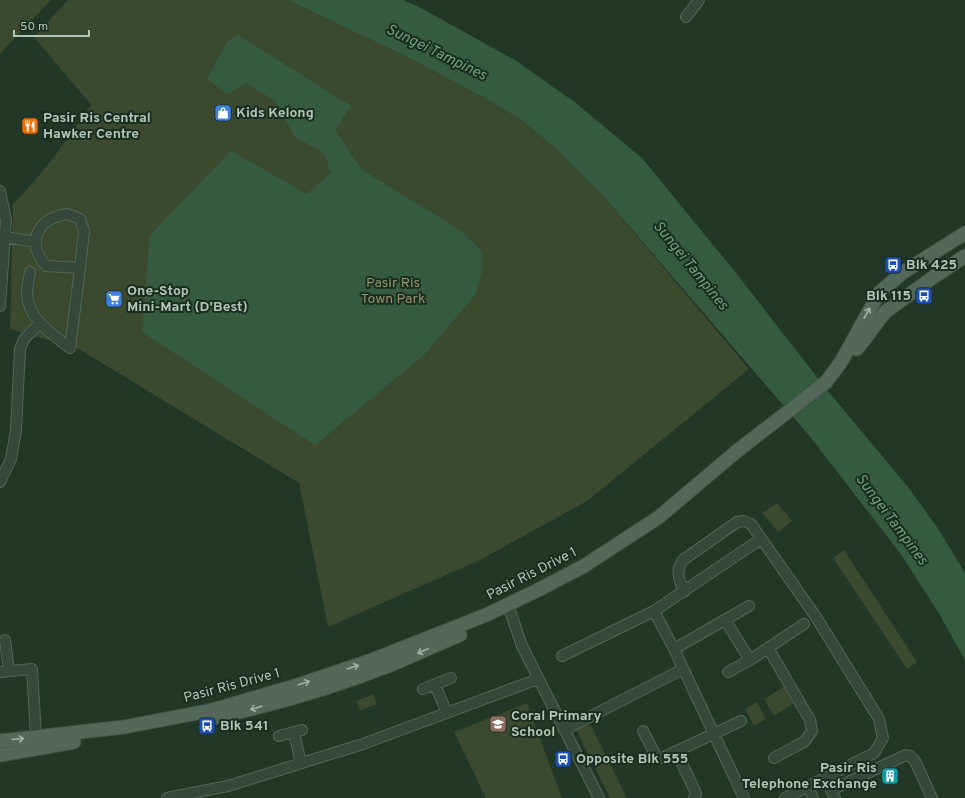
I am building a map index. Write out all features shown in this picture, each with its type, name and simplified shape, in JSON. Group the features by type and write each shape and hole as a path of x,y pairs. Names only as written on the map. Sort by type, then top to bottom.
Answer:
{"main road":[{"name":"Pasir Ris Drive 1","path":"827,384 841,362 878,293 902,273 965,233"},
{"name":"Pasir Ris Drive 1","path":"0,756 31,749 204,720 247,710 330,686 391,664 510,609 628,546 665,518 827,384 846,366 885,312 965,256"},
{"name":"Pasir Ris Drive 1","path":"0,741 124,727 213,710 305,683 510,609"}],"street":[{"path":"686,17 699,0"},
{"path":"0,191 6,220 0,306"},
{"path":"30,272 27,294 29,306 40,323 70,348 80,268 84,231 80,219 74,215 57,216 45,222 37,232 35,242 38,257 46,266 80,268"},
{"path":"5,237 35,242"},
{"path":"0,482 11,459 16,430 20,349 24,338 40,323"},
{"path":"684,592 677,576 678,566 683,560 737,522 743,521 751,524 816,617 879,719 883,738 874,753 785,798"},
{"path":"562,656 654,611 761,539"},
{"path":"674,649 749,606"},
{"path":"510,609 522,646 599,798"},
{"path":"654,611 674,649 744,798"},
{"path":"725,620 750,660"},
{"path":"728,672 750,660 804,624"},
{"path":"5,640 4,672 32,669 36,737"},
{"path":"768,648 810,720 812,732 805,741 774,758"},
{"path":"564,730 683,669"},
{"path":"423,689 451,678"},
{"path":"171,798 228,786 363,744 538,679"},
{"path":"435,685 447,713"},
{"path":"643,731 659,757 676,752 741,721"},
{"path":"279,736 298,731 301,763"},
{"path":"676,752 696,794 694,798"},
{"path":"835,798 831,790 906,755 910,756 914,761 932,798"},
{"path":"808,786 813,798"}],"green space":[{"path":"0,0 51,0 0,54"},
{"name":"Pasir Ris Town Park","path":"68,0 288,0 407,57 481,96 520,119 555,148 604,197 749,369 587,501 480,560 328,627 299,483 79,349 10,329 13,204 45,169 91,105 34,37"},
{"path":"777,503 792,521 778,532 762,513"},
{"path":"844,550 917,662 907,669 833,558"},
{"path":"784,687 793,704 774,716 764,699"},
{"path":"373,694 377,704 360,711 356,701"},
{"path":"757,702 766,719 754,726 745,709"},
{"path":"527,703 562,798 486,798 454,732"},
{"path":"590,724 627,798 610,798 576,729"}],"water":[{"name":"Sungei Tampines","path":"288,0 403,0 419,7 515,60 576,103 642,158 736,273 827,390 908,487 939,530 965,573 965,660 938,612 900,553 808,434 604,197 555,148 520,119 481,96 407,57"},
{"path":"238,35 351,106 335,130 362,170 460,230 481,250 483,267 475,295 424,355 315,445 142,332 150,235 231,151 307,194 331,173 324,153 295,137 275,101 247,83 227,94 207,79 226,43"}],"place":[{"name":"Kids Kelong","path":"223,113"},
{"name":"Pasir Ris Central Hawker Centre","path":"30,126"},
{"name":"Blk 425","path":"893,265"},
{"name":"Blk 115","path":"924,296"},
{"name":"One-Stop Mini-Mart (D'Best)","path":"114,299"},
{"name":"Coral Primary School","path":"498,724"},
{"name":"Blk 541","path":"207,726"},
{"name":"Opposite Blk 555","path":"563,759"},
{"name":"Pasir Ris Telephone Exchange","path":"890,776"}]}
